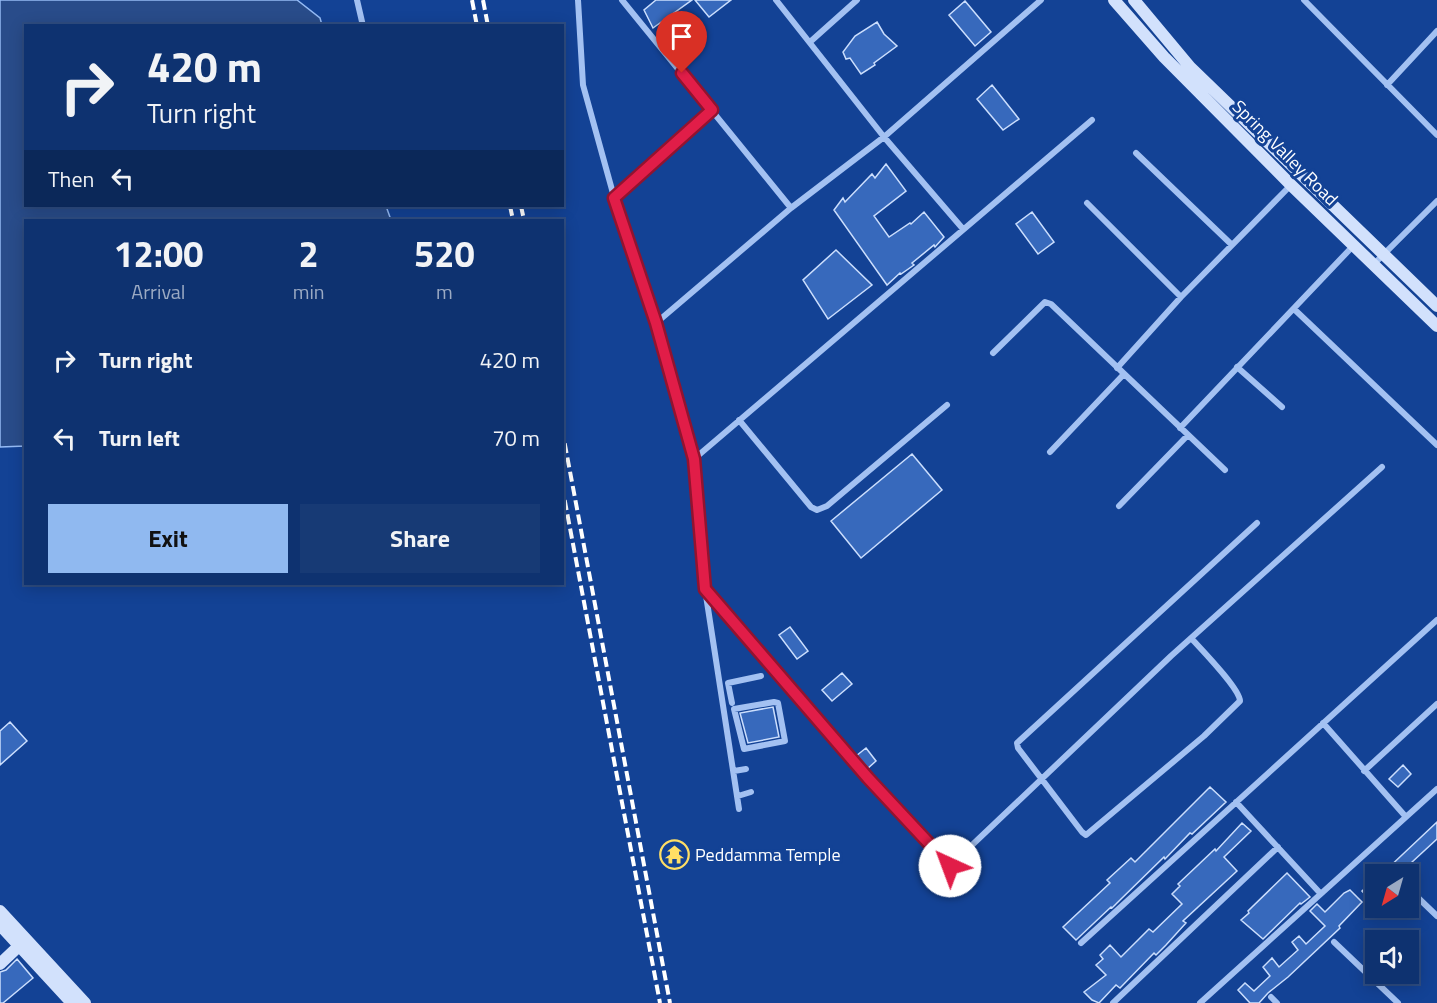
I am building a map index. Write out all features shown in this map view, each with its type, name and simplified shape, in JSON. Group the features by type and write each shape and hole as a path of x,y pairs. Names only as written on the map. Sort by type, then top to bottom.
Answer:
{"street":[{"path":"357,0 363,24"},
{"path":"578,0 583,85 614,198 656,323 694,459 705,589 740,809"},
{"path":"622,0 791,208"},
{"path":"776,0 884,137 963,229"},
{"path":"810,42 857,0"},
{"path":"656,323 791,208 884,137 1041,0"},
{"name":"Spring Valley Road","path":"1114,0 1164,57 1354,245 1378,260 1437,306"},
{"name":"Spring Valley Road","path":"1134,0 1190,67 1378,260 1437,326"},
{"path":"1304,0 1437,135"},
{"path":"1387,85 1437,31"},
{"path":"614,198 712,110"},
{"path":"694,459 1092,120"},
{"path":"1136,153 1232,245"},
{"path":"1117,368 1181,297 1291,185"},
{"path":"1378,260 1437,201"},
{"path":"1087,203 1181,297"},
{"path":"1180,428 1354,245"},
{"path":"993,353 1045,302 1051,304 1225,471"},
{"path":"1294,309 1437,445"},
{"path":"1238,367 1282,407"},
{"path":"1050,452 1124,374"},
{"path":"739,420 811,507 817,510 827,506 947,405"},
{"path":"1119,506 1188,435"},
{"path":"705,589 868,778 950,866 1191,638 1382,467"},
{"path":"1191,638 1240,696 1240,701 1204,736 1086,835 1042,780 1018,748 1017,743 1257,523"},
{"path":"1081,943 1437,620"},
{"path":"720,685 761,676"},
{"path":"724,711 733,706 777,702 786,739 783,742 743,748 741,736 733,706 728,683"},
{"path":"1364,771 1437,704"},
{"path":"1323,723 1406,817"},
{"path":"728,738 741,736"},
{"path":"734,771 746,769"},
{"path":"1200,1003 1437,789"},
{"path":"738,796 751,792"},
{"path":"1236,802 1320,893"},
{"path":"1113,1003 1278,848"},
{"path":"1419,899 1437,916"},
{"path":"0,912 85,1003"},
{"path":"0,925 72,1003"},
{"path":"1334,942 1398,1003"},
{"path":"0,964 20,945"},
{"path":"1271,997 1278,1003"}],"water":[{"path":"0,0 297,0 320,18 322,24 24,24 24,207 386,207 391,219 24,219 24,446 0,447"}],"building":[{"path":"656,0 692,0 653,28 644,10"},
{"path":"695,0 731,0 709,17"},
{"path":"965,1 991,32 975,46 949,15"},
{"path":"877,22 884,34 897,46 861,74 850,58 846,59 843,52 855,36"},
{"path":"992,85 1019,119 1003,130 977,99"},
{"path":"886,164 906,191 874,216 889,237 911,224 924,212 944,237 935,247 934,245 912,263 914,265 900,273 887,285 834,210 843,198 845,202 872,174 875,178"},
{"path":"1032,212 1054,242 1038,254 1016,224"},
{"path":"836,250 872,285 828,319 803,280"},
{"path":"912,454 942,490 861,558 831,521"},
{"path":"790,627 808,651 797,659 779,635"},
{"path":"842,673 852,684 832,701 822,690"},
{"path":"773,707 779,737 748,743 740,713"},
{"path":"10,722 27,741 0,765 0,731"},
{"path":"866,748 876,761 867,769 856,756"},
{"path":"1403,765 1411,774 1398,787 1389,779"},
{"path":"1210,787 1226,802 1076,940 1063,927 1110,883 1107,880 1131,858 1135,862"},
{"path":"1437,822 1437,839 1410,864 1392,864"},
{"path":"1242,823 1251,831 1224,857 1237,871 1183,921 1186,923 1166,945 1156,955 1154,953 1120,988 1116,985 1099,1003 1092,1000 1084,992 1106,975 1096,965 1103,959 1100,955 1110,945 1121,957 1149,929 1153,932 1182,904 1172,894 1180,886 1178,884 1215,849 1216,851"},
{"path":"1287,873 1310,897 1300,903 1263,939 1241,920"},
{"path":"1350,890 1362,902 1339,926 1340,928 1259,1003 1250,1003 1238,990 1245,983 1254,991 1270,976 1263,967 1272,958 1279,967 1298,950 1292,942 1299,936 1306,944 1325,926 1310,911 1317,904 1325,912"},
{"path":"17,959 33,978 3,1003 0,1003 0,972 6,970"}],"railway":[{"path":"472,0 477,24"},
{"path":"483,0 488,24"},
{"path":"510,207 513,219"},
{"path":"521,207 524,219"},
{"path":"564,440 670,1003"},
{"path":"564,497 660,1003"}],"place":[{"name":"Peddamma Temple","path":"674,855"}],"route":[{"path":"682,73 712,110 614,198 656,323 694,459 705,589 868,778 950,866"}]}
